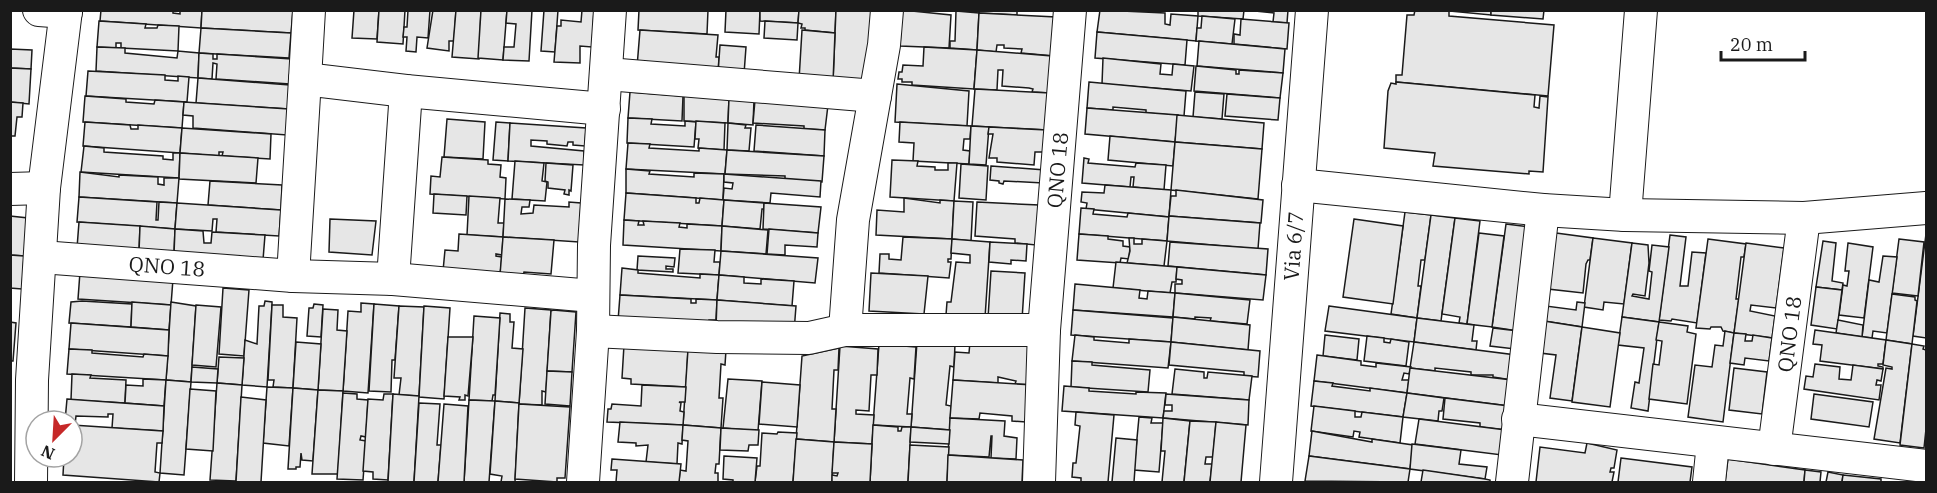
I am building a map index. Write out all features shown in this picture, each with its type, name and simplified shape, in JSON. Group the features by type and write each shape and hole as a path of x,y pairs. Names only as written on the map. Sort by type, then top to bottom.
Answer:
{"street":[{"path":"294,276 309,10"},
{"path":"583,483 593,330 594,245 610,10"},
{"path":"845,330 853,220 884,45 887,10"},
{"name":"QNO 18","path":"1039,483 1044,330 1070,10"},
{"name":"Via 6/7","path":"1276,483 1312,10"},
{"path":"1626,215 1641,10"},
{"path":"31,483 21,379 41,257 57,11"},
{"path":"607,74 875,96"},
{"path":"305,79 406,91 604,109"},
{"path":"393,279 406,91"},
{"path":"1298,185 1543,210 1626,215 1804,218 1926,208"},
{"path":"10,189 45,188"},
{"path":"1512,483 1543,210"},
{"name":"QNO 18","path":"1774,449 1804,218"},
{"name":"QNO 18","path":"41,257 294,276 393,279 593,296"},
{"path":"593,330 717,337 809,338 845,330 1044,330"},
{"path":"1518,419 1926,466"},
{"path":"1708,483 1713,443"}],"building":[{"path":"101,10 173,10 173,13 180,14 180,10 202,10 201,28 100,21"},
{"path":"202,10 293,10 291,33 201,28"},
{"path":"354,10 379,10 377,39 352,38"},
{"path":"379,10 405,10 403,44 377,42"},
{"path":"408,10 430,10 428,38 417,37 416,52 406,51 407,37 403,37 404,27 407,27"},
{"path":"433,10 456,10 454,41 449,41 449,51 427,48"},
{"path":"456,10 481,10 479,59 452,57"},
{"path":"481,10 507,10 503,60 478,58"},
{"path":"507,10 532,10 529,61 503,60 504,47 514,47 516,24 506,23"},
{"path":"544,10 558,10 555,52 541,51"},
{"path":"582,10 594,10 592,47 580,46 580,63 554,62 557,26 561,26 561,20 581,22"},
{"path":"639,10 708,10 707,34 638,30"},
{"path":"726,10 760,10 759,34 725,32"},
{"path":"760,10 799,10 798,23 760,21"},
{"path":"799,10 836,10 835,33 801,28 802,24 798,23"},
{"path":"836,10 874,10 862,84 833,81"},
{"path":"902,10 951,15 949,48 900,46"},
{"path":"979,10 1017,10 1017,15 979,13"},
{"path":"1100,10 1165,13 1165,24 1170,25 1171,14 1198,16 1196,41 1097,32"},
{"path":"1198,10 1244,10 1243,19 1198,16"},
{"path":"1245,10 1288,10 1287,23 1273,22 1274,13"},
{"path":"1415,10 1449,11 1449,16 1554,25 1548,96 1396,82 1396,75 1402,75 1407,15 1414,15"},
{"path":"1439,10 1491,10 1491,15"},
{"path":"1491,10 1544,10 1543,19 1491,15"},
{"path":"956,11 979,13 977,50 950,48 950,41 955,41"},
{"path":"979,13 1056,17 1054,56 1021,53 1022,49 1004,48 1004,45 997,45 996,52 977,50"},
{"path":"1202,16 1235,19 1232,44 1196,41 1197,28 1201,28"},
{"path":"1241,19 1289,23 1287,49 1234,44 1234,34 1240,35"},
{"path":"99,21 146,24 145,28 157,28 158,25 179,26 178,51 121,48 121,43 116,43 116,48 97,47"},
{"path":"765,21 798,23 797,40 764,38"},
{"path":"201,28 291,33 289,58 199,53"},
{"path":"640,30 718,35 716,57 719,57 718,74 637,67"},
{"path":"802,30 835,33 833,82 799,80"},
{"path":"1097,32 1187,40 1185,65 1095,58"},
{"path":"1199,41 1285,49 1283,73 1197,66"},
{"path":"720,45 746,47 744,74 718,74"},
{"path":"97,47 125,48 125,53 177,58 178,51 199,53 198,78 96,71"},
{"path":"924,47 977,50 974,89 912,85 912,82 902,82 902,79 898,79 903,65 923,66"},
{"path":"10,49 32,50 31,69 10,68"},
{"path":"977,50 1052,56 1050,93 1032,92 1033,89 1029,88 1002,86 1003,70 998,70 997,90 974,89"},
{"path":"199,53 213,54 213,59 217,59 217,54 292,59 290,84 216,79 217,64 213,63 212,79 198,78"},
{"path":"1103,58 1161,64 1160,74 1172,75 1173,64 1194,66 1191,91 1102,84"},
{"path":"1196,66 1236,70 1236,74 1239,74 1239,70 1283,73 1280,98 1194,91"},
{"path":"10,68 31,69 29,104 10,102"},
{"path":"88,71 165,75 165,80 178,81 178,76 189,77 187,102 86,96"},
{"path":"198,78 290,85 288,109 196,103"},
{"path":"1089,82 1186,91 1184,116 1146,113 1146,110 1113,107 1113,110 1087,108"},
{"path":"1396,82 1535,95 1534,107 1539,108 1540,96 1548,97 1543,172 1529,171 1529,174 1433,166 1435,153 1384,148 1388,91 1391,83 1396,84"},
{"path":"897,84 969,91 967,126 895,122"},
{"path":"975,89 1050,93 1047,130 972,126"},
{"path":"630,92 683,96 682,121 628,118"},
{"path":"1195,92 1224,94 1222,119 1193,117"},
{"path":"1227,94 1280,98 1278,120 1225,116"},
{"path":"85,96 154,104 155,100 184,102 182,128 83,122"},
{"path":"684,96 729,98 728,123 684,121"},
{"path":"729,98 754,100 753,125 728,123"},
{"path":"755,100 828,105 825,130 804,129 804,126 753,123"},
{"path":"10,102 23,103 22,117 17,117 15,136 10,136"},
{"path":"184,102 289,109 287,135 193,128 193,116 183,115"},
{"path":"1087,108 1178,115 1175,142 1085,134"},
{"path":"1177,115 1264,123 1262,149 1175,142"},
{"path":"628,118 652,119 651,124 685,126 685,121 696,122 694,147 627,143"},
{"path":"447,119 485,122 483,159 444,157"},
{"path":"696,121 725,123 724,150 698,148 699,139 695,139"},
{"path":"85,122 130,125 131,129 138,129 138,125 182,128 180,153 83,146"},
{"path":"496,122 510,123 508,161 493,160"},
{"path":"900,122 971,126 970,139 964,139 963,150 970,151 969,164 913,161 914,143 899,142"},
{"path":"510,123 586,128 585,146 573,145 573,142 568,142 567,146 531,140 531,146 584,151 584,165 508,161"},
{"path":"728,123 746,125 745,128 751,128 749,151 727,150"},
{"path":"756,125 825,130 824,156 754,151"},
{"path":"971,126 989,127 986,165 969,164"},
{"path":"989,127 1047,130 1046,152 1035,152 1034,165 997,162 997,158 989,158 993,134 988,134"},
{"path":"182,128 271,134 270,159 222,156 223,152 219,152 219,156 180,153"},
{"path":"1110,136 1175,142 1173,166 1108,160"},
{"path":"1175,142 1262,149 1258,199 1171,190"},
{"path":"628,143 650,144 649,148 727,150 725,174 626,169"},
{"path":"84,146 104,148 104,152 163,156 163,159 173,160 173,153 180,153 179,178 81,172"},
{"path":"727,150 824,156 822,182 785,179 785,176 725,174"},
{"path":"180,153 258,158 256,183 179,179"},
{"path":"442,157 488,160 488,164 501,165 500,177 506,178 505,199 430,194 431,176 440,177"},
{"path":"1084,158 1089,159 1088,163 1135,167 1136,163 1166,165 1164,190 1133,187 1134,177 1131,177 1130,187 1082,183"},
{"path":"892,160 918,161 917,166 935,167 935,170 948,170 948,163 957,163 954,201 890,197"},
{"path":"515,161 544,163 542,181 547,182 545,201 512,199"},
{"path":"546,163 573,165 569,195 564,194 565,190 548,188 548,182 545,181"},
{"path":"961,164 988,166 986,200 959,198"},
{"path":"991,166 1045,170 1043,183 1004,181 1003,184 999,183 999,181 990,180"},
{"path":"626,169 650,171 649,174 694,177 694,173 724,174 723,200 626,193"},
{"path":"80,172 119,177 119,175 158,177 158,184 164,185 164,178 179,178 177,203 79,197"},
{"path":"724,174 821,181 820,197 771,193 770,203 723,200 724,188 732,189 733,183 724,182"},
{"path":"210,181 282,185 281,210 208,205"},
{"path":"1105,185 1171,190 1169,217 1086,209 1087,203 1081,202 1082,192 1104,193"},
{"path":"1176,190 1263,200 1261,223 1169,216 1171,196 1176,196"},
{"path":"626,193 696,198 696,203 699,203 700,198 724,200 722,226 624,220"},
{"path":"434,194 467,196 466,215 433,213"},
{"path":"469,196 500,198 498,223 504,223 503,237 467,235"},
{"path":"79,197 157,202 156,220 158,220 159,202 177,203 175,229 77,222"},
{"path":"904,198 940,203 940,200 954,201 952,239 876,235 877,210 904,212"},
{"path":"505,199 530,200 529,207 522,207 521,214 533,213 534,205 569,207 569,202 581,203 579,242 503,237"},
{"path":"724,200 764,203 760,229 722,226"},
{"path":"954,201 973,202 971,241 952,239"},
{"path":"977,202 1039,205 1036,245 1015,243 1015,239 975,236"},
{"path":"177,203 281,210 279,236 216,232 217,219 213,219 212,231 175,229"},
{"path":"764,203 821,207 818,233 763,229"},
{"path":"1081,208 1094,209 1093,214 1127,217 1128,213 1169,217 1167,241 1079,234"},
{"path":"1405,212 1431,215 1425,260 1421,260 1417,318 1391,314"},
{"path":"1431,215 1455,218 1441,321 1417,318"},
{"path":"10,216 28,218 25,256 10,255"},
{"path":"1169,216 1260,223 1258,249 1167,241"},
{"path":"1455,218 1480,221 1467,324 1459,323 1460,317 1442,314"},
{"path":"330,219 376,221 372,255 329,252"},
{"path":"1354,219 1403,226 1393,304 1343,297"},
{"path":"624,220 639,221 638,225 644,225 643,221 680,223 679,227 687,228 687,224 722,226 721,251 623,245"},
{"path":"79,222 140,226 139,252 77,248"},
{"path":"1506,224 1531,227 1518,331 1492,327"},
{"path":"140,226 175,229 174,254 139,252"},
{"path":"722,226 768,230 766,254 721,251"},
{"path":"175,229 203,231 204,243 211,243 212,232 265,235 263,260 174,254"},
{"path":"769,229 818,233 817,247 785,245 785,255 767,254"},
{"path":"1479,233 1504,236 1492,327 1467,324"},
{"path":"1556,233 1593,238 1590,260 1586,264 1583,293 1548,289"},
{"path":"459,234 503,237 502,255 496,254 502,257 500,275 443,271 445,250 458,251"},
{"path":"1079,234 1108,236 1108,239 1123,241 1123,246 1130,247 1129,259 1121,258 1120,263 1077,260"},
{"path":"1926,234 1926,338 1913,336"},
{"path":"1670,235 1686,237 1680,286 1688,286 1692,252 1706,253 1697,323 1672,319 1671,321 1659,320"},
{"path":"503,237 554,240 551,274 524,272 523,276 500,275"},
{"path":"903,237 952,239 951,259 948,259 948,262 951,262 949,278 879,273 880,254 889,254 889,259 901,260"},
{"path":"1129,238 1134,238 1134,244 1142,244 1142,239 1167,241 1164,266 1127,263 1130,251"},
{"path":"1593,238 1632,243 1624,304 1604,302 1603,310 1584,307"},
{"path":"952,239 990,242 985,318 946,315 947,302 951,302 956,262 970,263 970,255 951,253"},
{"path":"1708,239 1746,244 1744,257 1741,257 1736,299 1739,299 1734,333 1723,331 1721,327 1696,328"},
{"path":"1899,239 1924,242 1918,296 1892,293"},
{"path":"1823,241 1836,243 1832,281 1843,283 1842,290 1816,287"},
{"path":"990,242 1027,244 1026,261 1011,260 1011,264 989,262"},
{"path":"1170,242 1268,249 1266,275 1168,266"},
{"path":"1632,243 1648,245 1649,263 1645,296 1633,294 1632,296 1649,299 1652,245 1669,247 1659,322 1622,317"},
{"path":"1746,243 1784,248 1776,308 1751,305 1750,311 1775,316 1772,338 1734,333"},
{"path":"1848,243 1873,247 1864,318 1839,315 1843,285 1847,286 1849,271 1845,271"},
{"path":"680,249 715,250 714,262 720,262 719,275 678,273"},
{"path":"721,251 818,258 815,283 719,275"},
{"path":"10,255 24,256 22,289 10,288"},
{"path":"638,256 675,258 674,267 666,266 666,269 673,269 673,272 637,270"},
{"path":"1883,256 1897,257 1887,333 1873,331 1872,338 1862,337 1869,280 1879,282"},
{"path":"1116,262 1177,267 1176,282 1172,282 1170,293 1113,288"},
{"path":"1177,267 1266,275 1263,300 1175,293 1175,284 1182,284 1182,280 1176,279"},
{"path":"622,268 638,270 638,273 700,278 700,274 719,275 717,300 620,295"},
{"path":"991,271 1025,273 1022,320 988,318"},
{"path":"80,272 173,279 171,305 78,299"},
{"path":"871,273 928,276 924,314 869,311"},
{"path":"719,275 744,277 744,283 761,284 761,279 794,281 792,306 717,300"},
{"path":"1075,284 1140,290 1139,298 1147,299 1148,291 1175,293 1173,317 1073,310"},
{"path":"1816,287 1842,290 1837,329 1811,325"},
{"path":"223,288 249,290 244,356 219,354"},
{"path":"1175,293 1250,300 1247,324 1210,321 1211,318 1173,317"},
{"path":"1892,294 1915,297 1917,301 1912,344 1886,340"},
{"path":"620,295 691,299 691,303 696,303 696,299 717,300 716,320 709,320 709,326 618,321"},
{"path":"717,300 796,306 794,332 716,327"},
{"path":"265,301 272,302 267,387 242,385 245,340 257,344 259,306 264,306"},
{"path":"71,302 132,304 131,327 69,323"},
{"path":"132,302 171,305 169,330 131,327"},
{"path":"171,302 196,306 191,382 166,380"},
{"path":"1577,302 1585,303 1582,327 1544,321 1546,306 1576,310"},
{"path":"361,303 374,304 368,393 343,391 348,311 361,312"},
{"path":"314,304 323,305 321,337 307,336 309,308 313,308"},
{"path":"374,304 399,306 395,360 392,360 391,392 369,391"},
{"path":"196,305 221,307 216,367 192,365"},
{"path":"272,305 283,305 283,317 297,318 293,388 273,387 274,380 268,380"},
{"path":"399,306 424,307 419,396 399,395 401,378 394,378"},
{"path":"424,306 450,308 444,399 419,397"},
{"path":"1329,306 1417,318 1414,342 1325,331"},
{"path":"525,308 551,310 546,392 542,391 542,405 519,404"},
{"path":"323,309 338,310 337,330 347,331 343,391 318,390"},
{"path":"1073,310 1173,318 1171,342 1071,335"},
{"path":"551,311 576,312 572,372 547,371"},
{"path":"500,313 510,314 510,322 514,322 512,348 523,349 519,403 495,401"},
{"path":"474,316 500,318 495,395 492,401 469,400"},
{"path":"1173,317 1250,325 1248,350 1171,342"},
{"path":"1622,317 1659,322 1648,411 1631,408 1635,382 1639,383 1644,348 1618,345"},
{"path":"1417,318 1474,325 1472,341 1477,341 1476,350 1414,342"},
{"path":"1838,320 1863,325 1862,337 1836,333"},
{"path":"1544,321 1582,327 1572,401 1550,398 1556,355 1540,353"},
{"path":"10,322 16,323 13,361 10,361"},
{"path":"1659,322 1688,326 1687,332 1696,334 1687,404 1649,399 1653,364 1659,365 1662,341 1656,340"},
{"path":"71,323 169,330 168,356 69,349"},
{"path":"1582,327 1620,333 1610,407 1572,402"},
{"path":"1493,328 1518,331 1515,349 1490,346"},
{"path":"1815,330 1886,340 1883,364 1878,364 1883,369 1820,361 1822,345 1813,344"},
{"path":"1725,331 1734,333 1723,422 1688,417 1695,365 1712,367 1715,345 1723,346"},
{"path":"1734,333 1746,334 1745,341 1752,341 1753,335 1772,338 1769,361 1745,358 1744,365 1730,363"},
{"path":"1075,335 1094,337 1094,340 1129,343 1129,339 1171,342 1168,368 1072,361"},
{"path":"1325,335 1359,339 1357,360 1323,356"},
{"path":"1367,336 1384,338 1384,342 1390,343 1391,339 1409,342 1406,366 1364,361"},
{"path":"448,337 473,337 468,396 465,395 465,400 459,400 460,397 444,396"},
{"path":"1886,340 1912,344 1900,443 1874,439 1886,368 1892,369 1892,367 1883,365"},
{"path":"296,342 321,344 318,390 293,388"},
{"path":"917,342 955,344 954,367 950,366 946,405 951,406 950,430 911,427"},
{"path":"970,342 1037,347 1034,385 1015,384 1016,381 998,377 998,383 953,380 955,352 969,353"},
{"path":"1171,342 1260,351 1258,377 1244,376 1244,372 1169,365"},
{"path":"1414,342 1516,355 1512,380 1493,377 1493,375 1471,375 1471,372 1410,368"},
{"path":"879,344 916,347 914,379 910,378 907,414 912,414 911,427 873,425"},
{"path":"1912,344 1924,346 1923,349 1926,350 1924,448 1900,445"},
{"path":"624,345 688,350 686,387 631,384 631,379 622,378"},
{"path":"840,346 878,349 877,375 871,375 869,411 856,410 856,414 874,415 872,444 834,442"},
{"path":"839,348 838,370 834,370 832,409 836,409 834,442 796,439 802,356"},
{"path":"69,349 143,357 144,354 168,356 166,380 67,374"},
{"path":"688,349 726,350 725,365 721,364 719,398 723,398 721,428 683,425"},
{"path":"1317,355 1361,361 1361,365 1376,367 1376,363 1411,367 1409,374 1404,373 1402,380 1409,380 1407,393 1314,381"},
{"path":"219,357 244,358 242,385 217,383"},
{"path":"1072,361 1150,370 1148,392 1071,387"},
{"path":"1815,364 1840,367 1839,379 1851,380 1853,365 1883,369 1881,381 1877,380 1876,385 1881,385 1879,400 1804,389 1806,376 1813,377"},
{"path":"192,367 218,369 217,383 191,382"},
{"path":"1410,368 1512,380 1509,406 1407,393"},
{"path":"1734,368 1767,372 1762,414 1729,410"},
{"path":"1175,369 1204,372 1204,378 1207,378 1208,372 1252,376 1249,400 1172,394"},
{"path":"547,371 572,372 570,406 545,404"},
{"path":"72,374 91,375 90,378 126,380 125,403 71,400"},
{"path":"143,379 166,380 164,406 125,403 126,385 143,386"},
{"path":"728,379 762,381 758,431 723,428"},
{"path":"166,380 191,382 184,475 160,473"},
{"path":"953,380 1034,385 1026,422 1012,421 1012,416 980,413 979,419 950,418"},
{"path":"1314,381 1370,391 1370,388 1407,393 1403,417 1311,406"},
{"path":"762,382 800,385 797,427 759,424"},
{"path":"217,383 242,385 236,481 210,480"},
{"path":"642,385 686,387 685,402 679,402 681,403 680,411 684,412 683,425 607,422 608,409 611,409 612,404 641,406"},
{"path":"1064,386 1089,388 1089,391 1166,393 1163,418 1062,411"},
{"path":"267,387 293,388 289,446 263,443"},
{"path":"293,388 318,390 313,461 302,460 301,453 300,467 288,469"},
{"path":"190,389 216,391 213,451 186,449"},
{"path":"318,390 343,391 338,474 312,474"},
{"path":"343,393 357,394 357,399 368,400 366,437 361,436 360,440 366,441 363,480 337,479"},
{"path":"1407,393 1444,398 1438,421 1403,417"},
{"path":"384,394 393,394 388,480 373,479 373,472 363,471 368,399 383,400"},
{"path":"393,394 419,396 414,482 388,482"},
{"path":"1166,394 1249,400 1248,425 1163,418 1164,411 1172,411 1172,405 1165,405"},
{"path":"1814,394 1873,402 1869,427 1811,419"},
{"path":"241,397 266,400 261,482 236,482"},
{"path":"1445,398 1509,406 1506,430 1480,427 1480,423 1443,419"},
{"path":"67,399 164,406 163,431 112,428 113,414 108,414 108,417 84,416 84,409 66,409"},
{"path":"469,400 495,401 489,482 464,482"},
{"path":"495,401 519,403 515,482 501,482 502,476 490,474"},
{"path":"419,403 440,404 437,445 441,445 438,482 414,482"},
{"path":"444,404 468,406 464,482 438,482"},
{"path":"519,404 570,407 565,478 557,478 557,482 515,479"},
{"path":"1314,406 1355,411 1355,417 1361,417 1362,412 1403,417 1400,443 1359,437 1360,432 1354,431 1353,437 1311,431"},
{"path":"1076,412 1114,415 1108,482 1081,482 1081,478 1072,477 1080,426 1075,425"},
{"path":"1139,417 1152,418 1151,423 1163,423 1159,472 1134,470"},
{"path":"950,418 1005,421 1004,436 1017,438 1016,459 991,458 992,436 989,457 948,455"},
{"path":"1163,418 1190,421 1184,482 1162,482 1165,451 1161,451"},
{"path":"1419,419 1506,430 1502,455 1415,444"},
{"path":"1190,421 1216,422 1213,457 1206,457 1205,464 1212,464 1210,482 1184,482"},
{"path":"620,422 683,425 682,444 678,443 677,464 646,462 648,445 636,446 636,443 618,442"},
{"path":"1216,422 1246,425 1241,482 1210,482"},
{"path":"683,425 721,428 719,464 716,464 715,473 718,473 718,482 679,482 680,470 686,471 688,441 682,440"},
{"path":"873,425 898,427 898,431 901,431 902,427 911,427 908,482 870,482"},
{"path":"84,426 163,431 162,443 157,443 155,472 160,473 159,482 63,475 63,469 84,469"},
{"path":"911,427 950,430 949,444 910,442"},
{"path":"721,428 759,430 758,445 749,445 748,451 720,450"},
{"path":"1312,431 1372,442 1372,439 1413,445 1410,469 1309,456"},
{"path":"778,432 797,433 793,482 755,482 757,466 760,466 762,433 777,434"},
{"path":"1116,438 1137,440 1134,482 1112,482"},
{"path":"796,439 834,442 832,482 793,482"},
{"path":"834,442 872,444 870,482 832,482 832,475 837,476 838,473 832,473"},
{"path":"1587,443 1617,450 1614,468 1611,468 1610,472 1614,472 1612,482 1536,482 1540,447 1585,453"},
{"path":"1412,444 1461,450 1459,464 1487,467 1485,479 1410,469"},
{"path":"910,445 949,447 947,482 908,482"},
{"path":"948,455 1023,460 1022,482 947,482"},
{"path":"724,456 757,458 755,482 733,482 733,480 723,479"},
{"path":"1309,456 1410,469 1408,482 1305,481"},
{"path":"1621,458 1692,467 1690,482 1618,482"},
{"path":"612,459 681,464 679,482 616,482 617,470 611,470"},
{"path":"1728,459 1805,470 1804,482 1725,482"},
{"path":"1423,470 1485,479 1490,482 1421,482"},
{"path":"1805,470 1821,472 1820,482 1804,482"},
{"path":"1828,472 1843,475 1842,482 1826,482"},
{"path":"1843,475 1881,479 1881,482 1842,482"}]}
